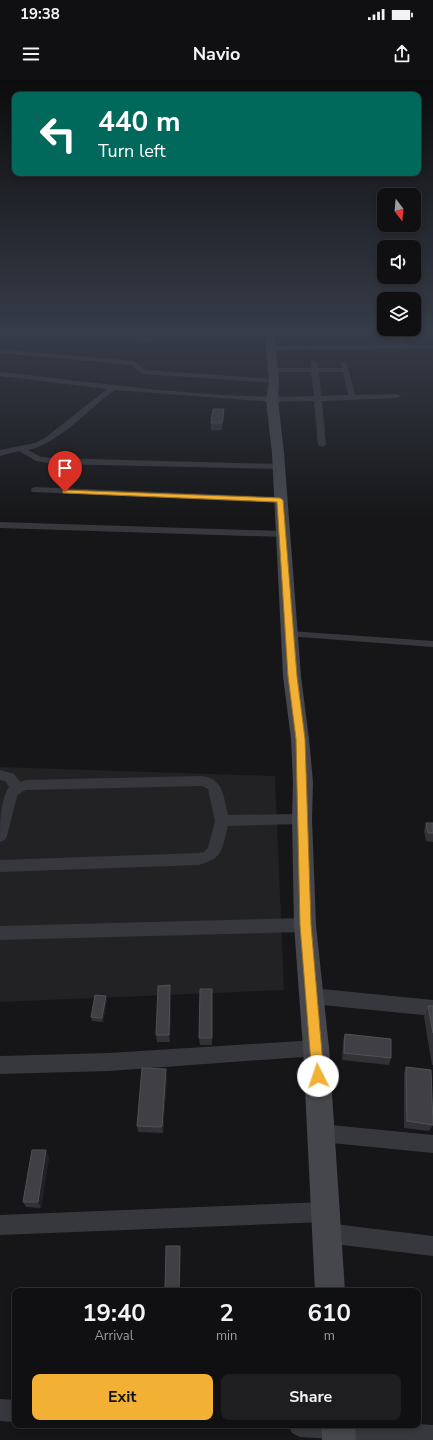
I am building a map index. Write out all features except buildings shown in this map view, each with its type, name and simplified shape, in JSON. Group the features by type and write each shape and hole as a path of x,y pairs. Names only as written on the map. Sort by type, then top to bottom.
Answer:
{"street":[{"path":"0,453 38,445 48,440 105,393"},
{"path":"274,393 292,676 300,739 303,782 302,819 306,925 316,1048 330,1288"},
{"path":"304,393 318,398 397,396"},
{"path":"318,393 322,445"},
{"path":"21,449 39,459 54,461 279,467"},
{"path":"35,490 280,500"},
{"path":"0,525 282,534"},
{"path":"290,634 433,644"},
{"path":"0,774 8,777 17,788"},
{"path":"0,832 11,794 17,788 26,785 208,782 214,787 222,821 214,851 209,856 199,859 0,866"},
{"path":"222,821 302,819"},
{"path":"0,933 306,925"},
{"path":"312,996 433,1008"},
{"path":"0,1065 109,1062 316,1048"},
{"path":"321,1133 433,1144"},
{"path":"0,1226 102,1220 325,1212"},
{"path":"326,1233 433,1246"},
{"path":"0,1410 12,1411"},
{"path":"320,1428 339,1431 433,1437"}],"shaded area":[{"path":"0,767 275,776 284,990 0,1002"}],"route":[{"path":"65,492 280,500 292,676 300,739 303,782 302,819 306,925 318,1076"}]}
